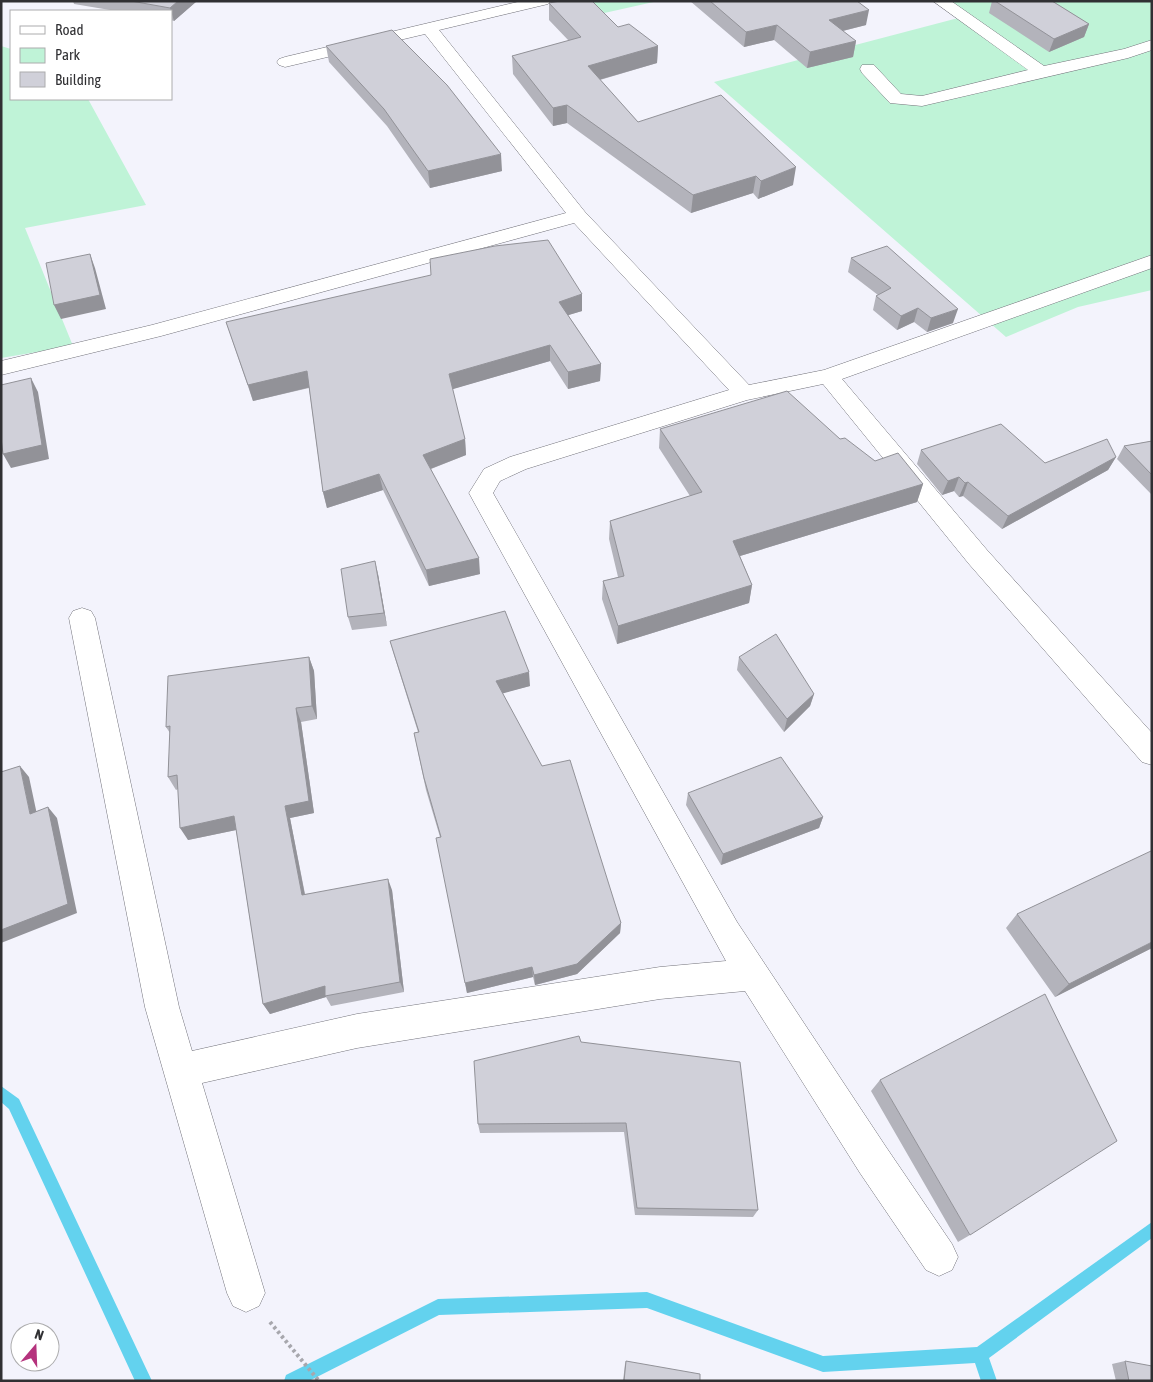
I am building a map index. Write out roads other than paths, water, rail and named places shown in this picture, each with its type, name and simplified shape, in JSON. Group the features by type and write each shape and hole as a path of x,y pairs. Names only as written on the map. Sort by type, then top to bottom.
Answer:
{"street":[{"path":"285,62 542,1"},
{"path":"941,1 1041,72"},
{"path":"429,28 578,216 744,393"},
{"path":"868,69 896,98 922,101 1128,53 1152,45"},
{"path":"1,368 154,331 578,216"},
{"path":"939,1257 726,933 481,493 492,475 518,462 744,393 828,376 1152,261"},
{"path":"828,376 978,557 1152,754"},
{"path":"82,618 162,1008 246,1293"},
{"path":"180,1071 358,1031 660,983 752,974"}],"waterway":[{"path":"1,1093 14,1104 144,1381"},
{"path":"980,1355 1152,1229"},
{"path":"292,1381 438,1307 647,1300 823,1364 980,1355"},
{"path":"980,1355 989,1381"}]}
